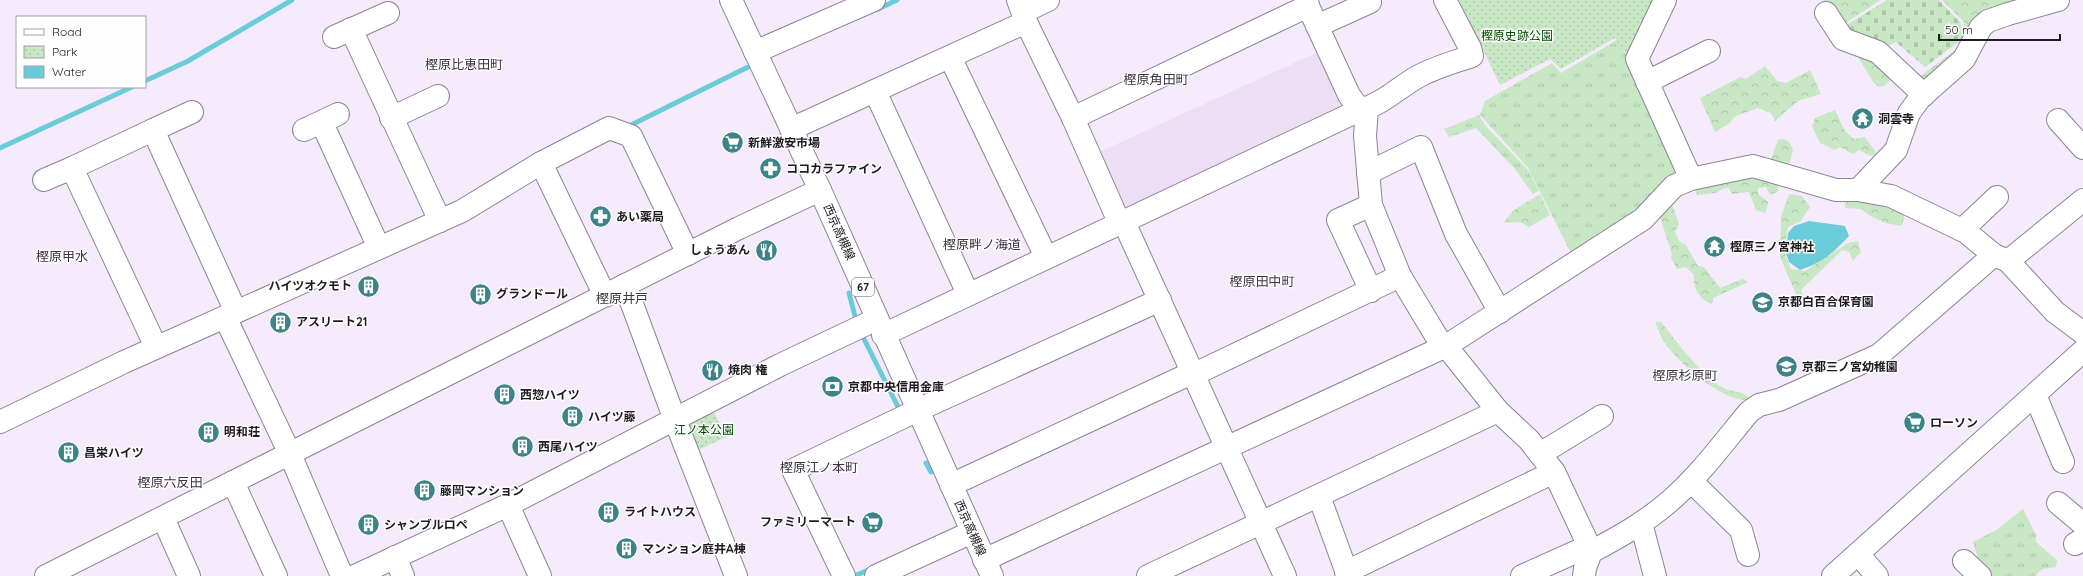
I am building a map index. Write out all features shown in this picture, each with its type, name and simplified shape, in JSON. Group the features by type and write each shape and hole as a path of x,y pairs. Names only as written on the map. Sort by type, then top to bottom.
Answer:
{"street":[{"name":"西京高槻線","path":"732,0 820,190 869,328 918,410 988,571"},
{"path":"791,129 950,57 1023,11 1048,0"},
{"path":"355,576 399,567 508,505 675,420 693,408 780,364 869,328 968,294 1121,221 1363,109 1374,106 1419,76 1441,66 1472,56 1470,48 1445,0"},
{"path":"1665,0 1637,59 1691,179"},
{"path":"1858,190 1896,150 1909,113 1924,95 1964,59 1981,27 1988,22 2058,0"},
{"path":"755,52 862,2"},
{"path":"1317,26 1370,2"},
{"path":"1073,118 1308,3 1349,95 1363,109 1371,205 1400,276 1438,339 1446,346 1498,411 1529,440 1554,472 1590,549 1584,576"},
{"path":"1023,11 1121,221 1160,300 1285,576"},
{"path":"388,13 343,33 391,118 440,221"},
{"path":"1826,13 1843,39 1878,52 1924,95"},
{"path":"1647,82 1710,51"},
{"path":"950,57 1046,258"},
{"path":"875,91 968,294"},
{"path":"391,118 438,96"},
{"path":"44,180 192,112"},
{"path":"2058,120 2083,148"},
{"path":"322,122 378,248"},
{"path":"0,422 156,347 462,211 541,163 609,128 631,136 688,254"},
{"path":"153,130 342,576"},
{"path":"1368,173 1421,147 1456,234 1500,312"},
{"path":"541,163 605,296"},
{"path":"988,571 1228,448 1446,346 1643,218 1674,186 1691,179 1753,166 1836,190 1858,190 1891,196 1962,230 2001,258 2055,312 2083,333"},
{"path":"72,168 156,347"},
{"path":"46,576 688,254 820,190"},
{"path":"1962,230 1997,197"},
{"path":"1522,576 1590,549 1641,523 1670,502 1691,481 1749,412 1759,406 1779,400 1879,355 2001,258 2083,200"},
{"path":"1371,205 1338,220 1371,291"},
{"path":"951,485 1193,374 1400,276"},
{"path":"625,286 675,420 736,576"},
{"path":"844,576 793,470 918,410 1160,300"},
{"path":"1833,576 2083,351"},
{"path":"2034,395 2063,462"},
{"path":"1148,576 1498,411"},
{"path":"1540,454 1602,416"},
{"path":"1318,496 1347,574 1554,472"},
{"path":"1691,481 1741,530 1742,550"},
{"path":"233,482 276,576"},
{"path":"2058,503 2083,524"},
{"path":"508,505 540,576"},
{"path":"162,518 188,576"},
{"path":"1641,523 1655,576"},
{"path":"876,576 972,532"},
{"path":"1858,554 1877,576"},
{"path":"1964,561 1980,576"}],"shaded area":[{"path":"1318,52 1342,101 1338,112 1127,211 1121,209 1095,154"}],"green space":[{"name":"樫原史跡公園","path":"1459,0 1659,0 1630,59 1615,38 1561,69 1550,59 1500,85"},
{"path":"1823,0 1881,0 1841,26"},
{"path":"1887,0 1939,0 1960,22 1964,38 1925,67 1896,42 1885,48 1843,27"},
{"path":"1942,0 2031,0 1966,39 1964,22"},
{"path":"1617,40 1631,62 1681,171 1644,210 1572,255 1528,168 1480,115 1485,101 1552,63 1561,73"},
{"path":"1963,44 1927,87 1918,78"},
{"path":"1855,52 1892,70 1891,80 1884,86 1879,87 1873,82"},
{"path":"1765,66 1777,81 1786,83 1810,70 1821,94 1798,101 1775,121 1771,113 1758,108 1736,116 1727,125 1715,132 1700,98 1740,77 1746,79"},
{"path":"1835,110 1845,131 1854,139 1865,137 1877,154 1871,156 1859,150 1853,154 1840,147 1835,150 1820,143 1812,126 1815,118"},
{"path":"1479,115 1485,125 1528,170 1539,191 1533,194 1514,168 1476,128 1449,137 1444,129"},
{"path":"1783,139 1789,142 1793,149 1790,162 1785,167 1777,165 1771,159 1778,140"},
{"path":"1752,175 1777,181 1779,191 1770,195 1766,187 1758,188 1758,194 1768,202 1766,213 1756,210 1749,192 1732,194 1728,187 1715,193 1697,195 1695,187"},
{"path":"1540,194 1550,215 1529,227 1520,222 1503,223 1514,210"},
{"path":"1789,194 1802,196 1810,207 1801,221 1788,227 1784,251 1791,269 1805,271 1848,243 1858,241 1861,252 1853,261 1849,252 1842,250 1801,290 1804,300 1799,301 1780,257 1781,217"},
{"path":"1844,196 1905,213 1902,226 1886,223 1870,216 1861,209 1845,208"},
{"path":"1672,204 1679,224 1675,232 1679,241 1686,245 1698,266 1704,267 1720,288 1743,279 1748,282 1713,298 1712,304 1704,300 1698,293 1694,284 1694,275 1686,267 1677,269 1671,258 1672,254 1658,211"},
{"path":"1655,322 1661,322 1683,350 1709,379 1725,389 1742,393 1753,400 1741,400 1729,396 1703,381 1671,351 1663,340"},
{"name":"江ノ本公園","path":"712,408 726,437 696,451 684,424"},
{"path":"2023,509 2036,535 2036,542 2057,560 2056,567 2042,569 2035,576 1991,576 1978,559 1973,542 1998,529"}],"water":[{"path":"1809,221 1845,226 1849,236 1827,257 1800,270 1789,262 1786,253 1788,233 1794,226"}],"waterway":[{"path":"146,81 188,61 292,0"},
{"path":"878,9 897,0"},
{"path":"627,127 748,67"},
{"path":"0,148 130,88"},
{"path":"849,293 857,324"},
{"path":"861,333 900,411"},
{"path":"926,463 931,472"},
{"path":"854,576 873,568"}],"place":[{"name":"洞雲寺","path":"1862,119"},
{"name":"新鮮激安市場","path":"733,143"},
{"name":"ココカラファイン","path":"770,169"},
{"name":"あい薬局","path":"600,217"},
{"name":"樫原三ノ宮神社","path":"1715,247"},
{"name":"しょうあん","path":"766,250"},
{"name":"ハイツオクモト","path":"368,286"},
{"name":"グランドール","path":"481,294"},
{"name":"京都白百合保育園","path":"1763,302"},
{"name":"アスリート21","path":"280,322"},
{"name":"京都三ノ宮幼稚園","path":"1786,367"},
{"name":"焼肉 権","path":"712,370"},
{"name":"京都中央信用金庫","path":"832,387"},
{"name":"西惣ハイツ","path":"504,395"},
{"name":"ハイツ藤","path":"573,417"},
{"name":"ローソン","path":"1914,423"},
{"name":"明和荘","path":"208,432"},
{"name":"西尾ハイツ","path":"523,447"},
{"name":"昌栄ハイツ","path":"69,453"},
{"name":"藤岡マンション","path":"424,491"},
{"name":"ライトハウス","path":"608,512"},
{"name":"ファミリーマート","path":"872,522"},
{"name":"シャンブルロペ","path":"369,525"},
{"name":"マンション庭井A棟","path":"626,549"}],"district":[{"name":"樫原比恵田町","path":"464,64"},
{"name":"樫原角田町","path":"1156,79"},
{"name":"樫原畔ノ海道","path":"982,244"},
{"name":"樫原甲水","path":"62,256"},
{"name":"樫原田中町","path":"1262,281"},
{"name":"樫原井戸","path":"622,298"},
{"name":"樫原杉原町","path":"1685,375"},
{"name":"樫原江ノ本町","path":"819,467"},
{"name":"樫原六反田","path":"170,482"}]}
